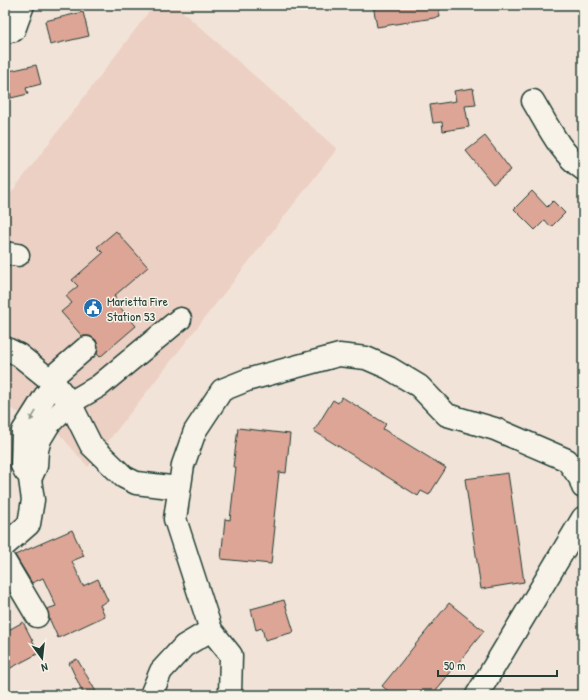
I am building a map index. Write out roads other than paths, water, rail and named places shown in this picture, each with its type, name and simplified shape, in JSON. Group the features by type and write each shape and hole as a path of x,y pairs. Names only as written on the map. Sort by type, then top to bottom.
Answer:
{"street":[{"path":"5,32 14,30 23,5"},
{"path":"533,101 568,155 583,169"},
{"path":"30,479 36,466 37,450 40,439 49,424 70,403 109,378 180,319"},
{"path":"5,348 19,355 52,382 70,403 91,445 124,477 136,483 179,488"},
{"path":"37,616 5,548 30,524 33,500 30,479 22,465 23,431 52,382 86,348"},
{"path":"230,695 231,655 211,630 175,519 183,465 195,431 222,390 247,380 339,355 366,358 389,368 419,386 447,415 495,429 567,460 580,478 583,487"},
{"path":"477,695 583,518"},
{"path":"150,695 161,671 184,646 211,630"}],"place":[{"name":"Marietta Fire Station 53","path":"93,308"}]}
